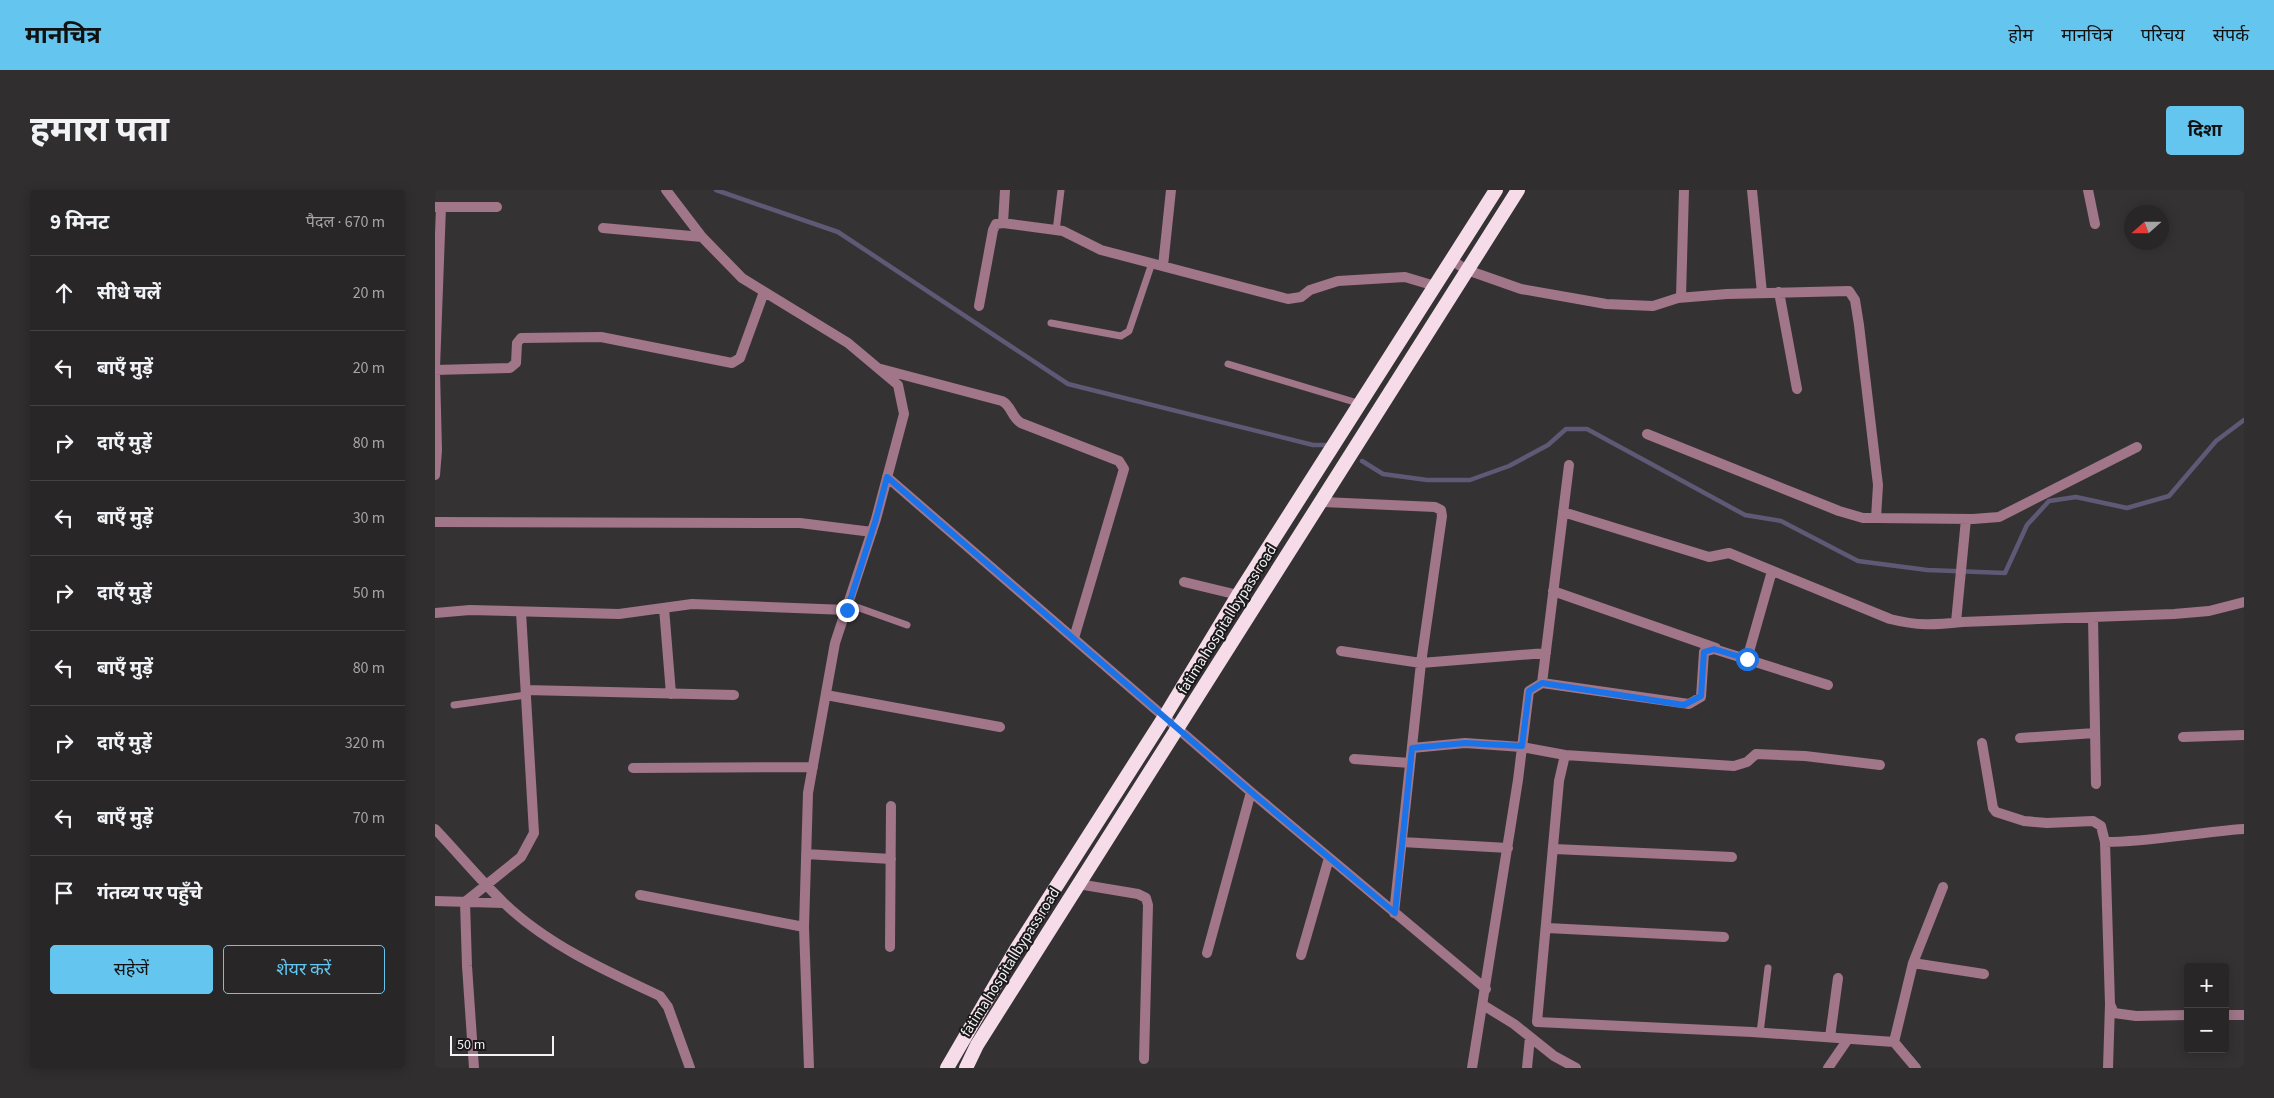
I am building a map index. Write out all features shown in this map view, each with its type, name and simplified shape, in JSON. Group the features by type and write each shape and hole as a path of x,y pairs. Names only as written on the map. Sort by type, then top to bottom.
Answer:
{"highway":[{"name":"fatima hospital bypass road","path":"947,1068 1015,951 1165,716 1238,595 1496,190"},
{"name":"fatima hospital bypass road","path":"966,1068 977,1045 1078,884 1283,560 1323,502 1518,190"},
{"path":"1268,549 1283,560"}],"street":[{"path":"666,190 702,237 741,278 848,343 897,385 904,414 872,532 835,643 808,793 804,927 809,1068"},
{"path":"1003,223 1005,190"},
{"path":"1163,266 1171,190"},
{"path":"1681,298 1684,190"},
{"path":"1752,190 1762,293"},
{"path":"2088,190 2095,224"},
{"path":"435,475 437,450 435,370 438,207 497,207"},
{"path":"979,306 993,230 996,224 1003,223 1056,230 1071,234 1101,250 1294,299 1310,290 1338,281 1405,277 1435,286"},
{"path":"603,228 702,237"},
{"path":"1451,260 1467,270 1521,289 1606,304 1653,306 1681,298 1779,292 1849,291 1855,300 1878,485 1876,518"},
{"path":"435,370 510,368 516,363 517,343 521,338 594,336 732,362 740,358 763,292"},
{"path":"1779,292 1797,389"},
{"path":"877,368 1001,401 1010,407 1017,421 1021,424 1123,464 1124,469 1074,638"},
{"path":"1647,434 1839,511 1863,518 1966,519 1999,517 2012,512 2137,446"},
{"path":"1542,683 1569,465"},
{"path":"887,477 1251,792 1486,989"},
{"path":"1323,502 1435,507 1441,510 1442,516 1421,663 1395,913"},
{"path":"1563,512 1709,557 1729,553 1890,620 1930,626 1955,622 2209,611 2244,602"},
{"path":"1955,622 1966,519"},
{"path":"435,522 800,523 872,532"},
{"path":"1747,659 1772,571"},
{"path":"1184,582 1238,595"},
{"path":"1553,592 1828,685"},
{"path":"435,613 470,610 619,614 692,604 847,607"},
{"path":"664,608 671,694"},
{"path":"474,1068 465,902 486,883 521,857 534,833 521,612"},
{"path":"2093,617 2096,784"},
{"path":"1473,1068 1529,691 1542,683 1689,704 1701,696 1704,652 1714,649 1722,650"},
{"path":"1341,651 1421,663 1546,653"},
{"path":"526,692 733,695"},
{"path":"826,695 1000,728"},
{"path":"2020,738 2095,733"},
{"path":"2183,737 2244,735"},
{"path":"1412,748 1465,743 1522,746 1565,755 1734,766 1747,762 1756,754 1805,756 1880,765"},
{"path":"1983,743 1993,808 1996,812 2037,822 2093,821 2101,826 2105,842 2110,1004 2108,1068"},
{"path":"1527,1068 1537,1022 1559,781 1565,755"},
{"path":"1354,759 1410,763"},
{"path":"633,768 813,767"},
{"path":"1207,953 1251,792"},
{"path":"890,947 891,806"},
{"path":"435,829 503,903 557,943 660,996 668,1007 690,1068"},
{"path":"2105,842 2133,842 2204,831 2244,829"},
{"path":"1402,842 1507,848"},
{"path":"1553,849 1731,857"},
{"path":"806,854 891,859"},
{"path":"1301,955 1329,858"},
{"path":"1078,884 1138,894 1146,898 1148,905 1144,1059"},
{"path":"1894,1042 1913,963 1943,887"},
{"path":"640,895 804,927"},
{"path":"435,901 503,903"},
{"path":"1547,928 1724,937"},
{"path":"1913,963 1984,974"},
{"path":"1830,1037 1838,978"},
{"path":"2110,1004 2114,1013 2136,1016 2184,1015"},
{"path":"1483,1005 1514,1024 1554,1056 1576,1068"},
{"path":"2229,1015 2244,1015"},
{"path":"1537,1022 1894,1042 1916,1068"},
{"path":"1828,1068 1848,1038"}],"lane":[{"path":"1056,230 1061,190"},
{"path":"1051,323 1121,336 1126,334 1129,331 1152,263"},
{"path":"1228,364 1361,404"},
{"path":"847,607 907,625"},
{"path":"454,705 526,692"},
{"path":"1760,1033 1767,968"}],"waterway":[{"path":"716,190 838,232 1068,384 1313,445 1326,445"},
{"path":"1362,461 1383,474 1427,480 1470,480 1509,466 1548,445 1566,429 1587,429 1745,515 1781,521 1858,561 1927,570 2005,573 2027,525 2049,501 2076,497 2127,508 2169,496 2216,441 2244,420"}],"route":[{"path":"847,610 876,519 887,477 1251,792 1395,913 1412,748 1465,743 1522,746 1529,691 1542,683 1684,705 1696,701 1701,696 1704,652 1714,649 1722,650 1747,659"}]}
